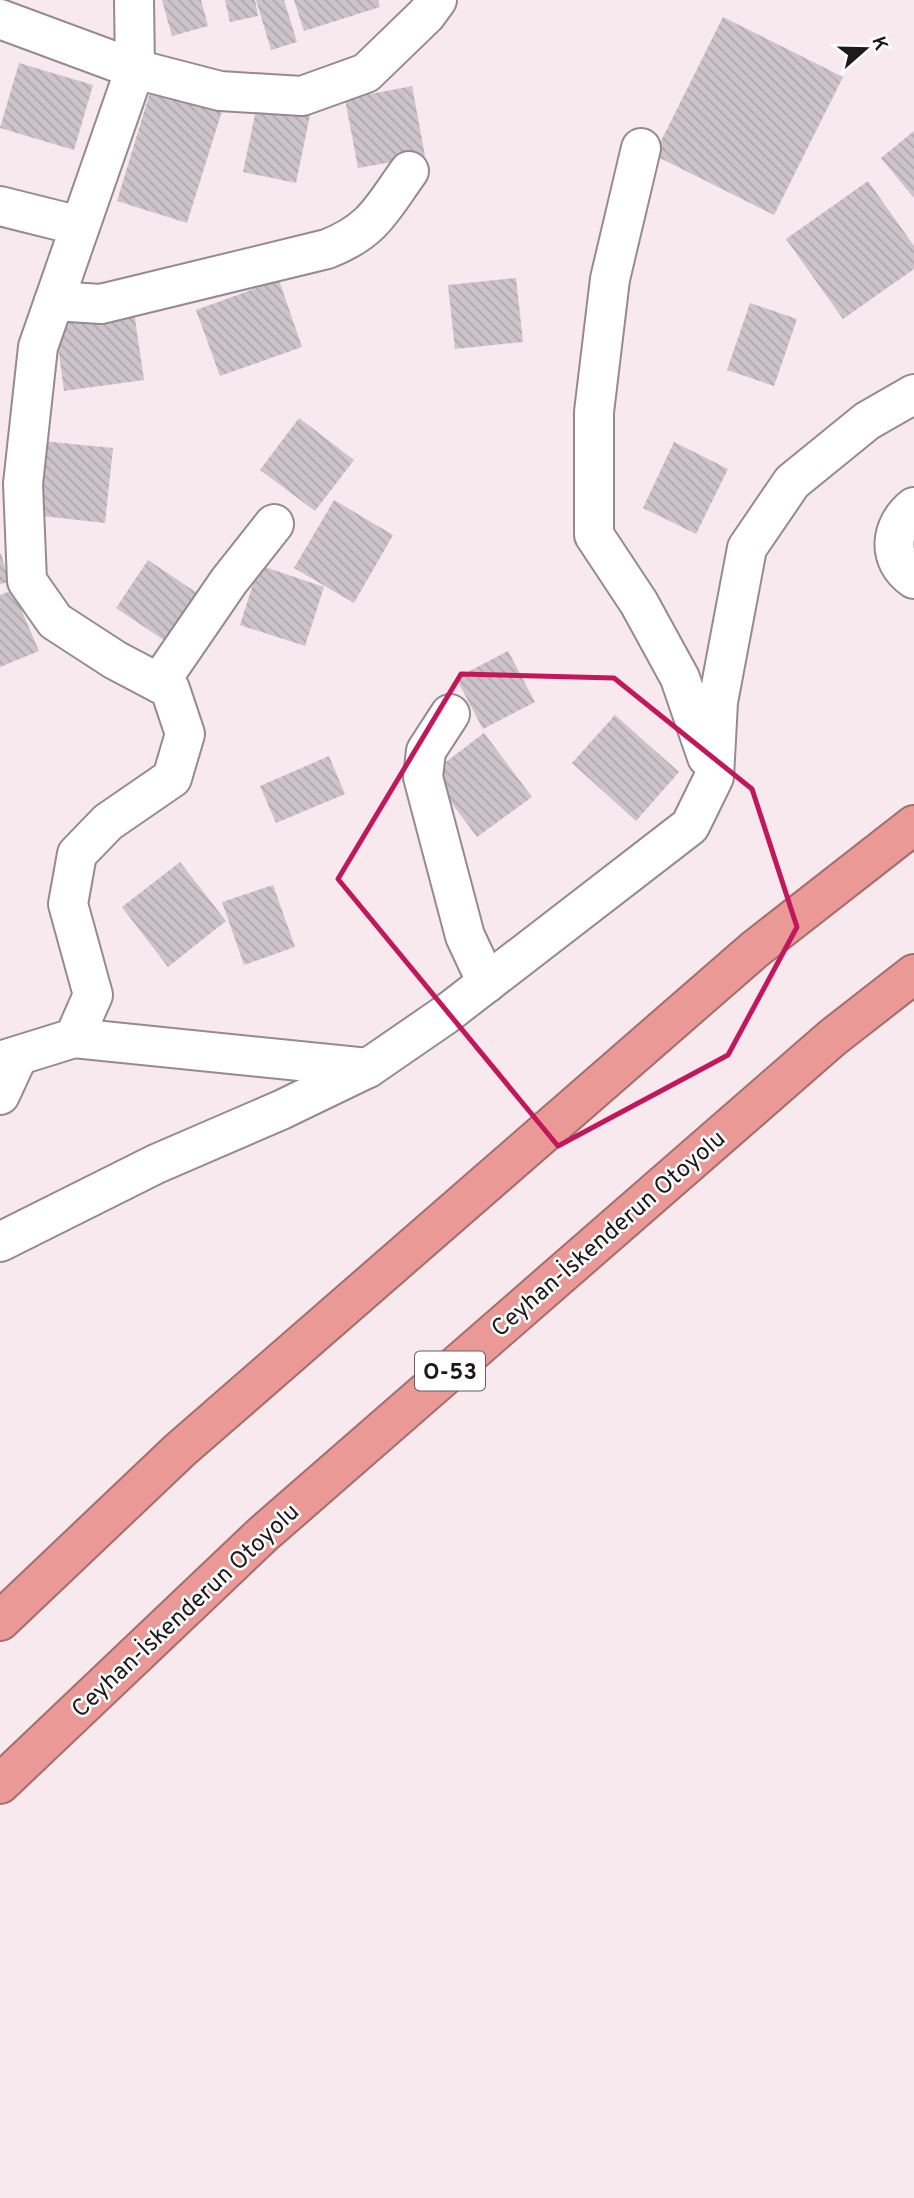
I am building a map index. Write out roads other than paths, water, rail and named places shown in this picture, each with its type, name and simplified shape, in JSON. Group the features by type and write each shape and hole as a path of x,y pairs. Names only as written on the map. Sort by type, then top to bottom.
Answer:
{"highway":[{"path":"0,1621 180,1450 754,950 914,825"},
{"name":"Ceyhan-İskenderun Otoyolu","path":"0,1784 261,1535 832,1038 914,974"}],"street":[{"path":"74,1038 93,995 68,904 77,854 107,822 172,778 185,734 170,689 55,621 27,580 23,484 38,347 135,69 134,0"},
{"path":"0,19 135,69 220,91 302,96 366,73 426,15 437,0"},
{"path":"641,148 610,279 595,399 594,535 639,603 680,678 714,777"},
{"path":"54,301 101,304 327,249 352,239 370,226 409,172"},
{"path":"0,206 80,226"},
{"path":"0,1242 156,1164 281,1110 368,1068 487,983 690,826 714,777 718,702 747,548 792,482 867,421 914,394"},
{"path":"914,507 904,515 894,539 899,564 914,579"},
{"path":"159,683 229,580 274,524"},
{"path":"450,714 426,751 423,777 465,936 487,983"},
{"path":"0,1095 9,1058 74,1038 368,1068"}]}
